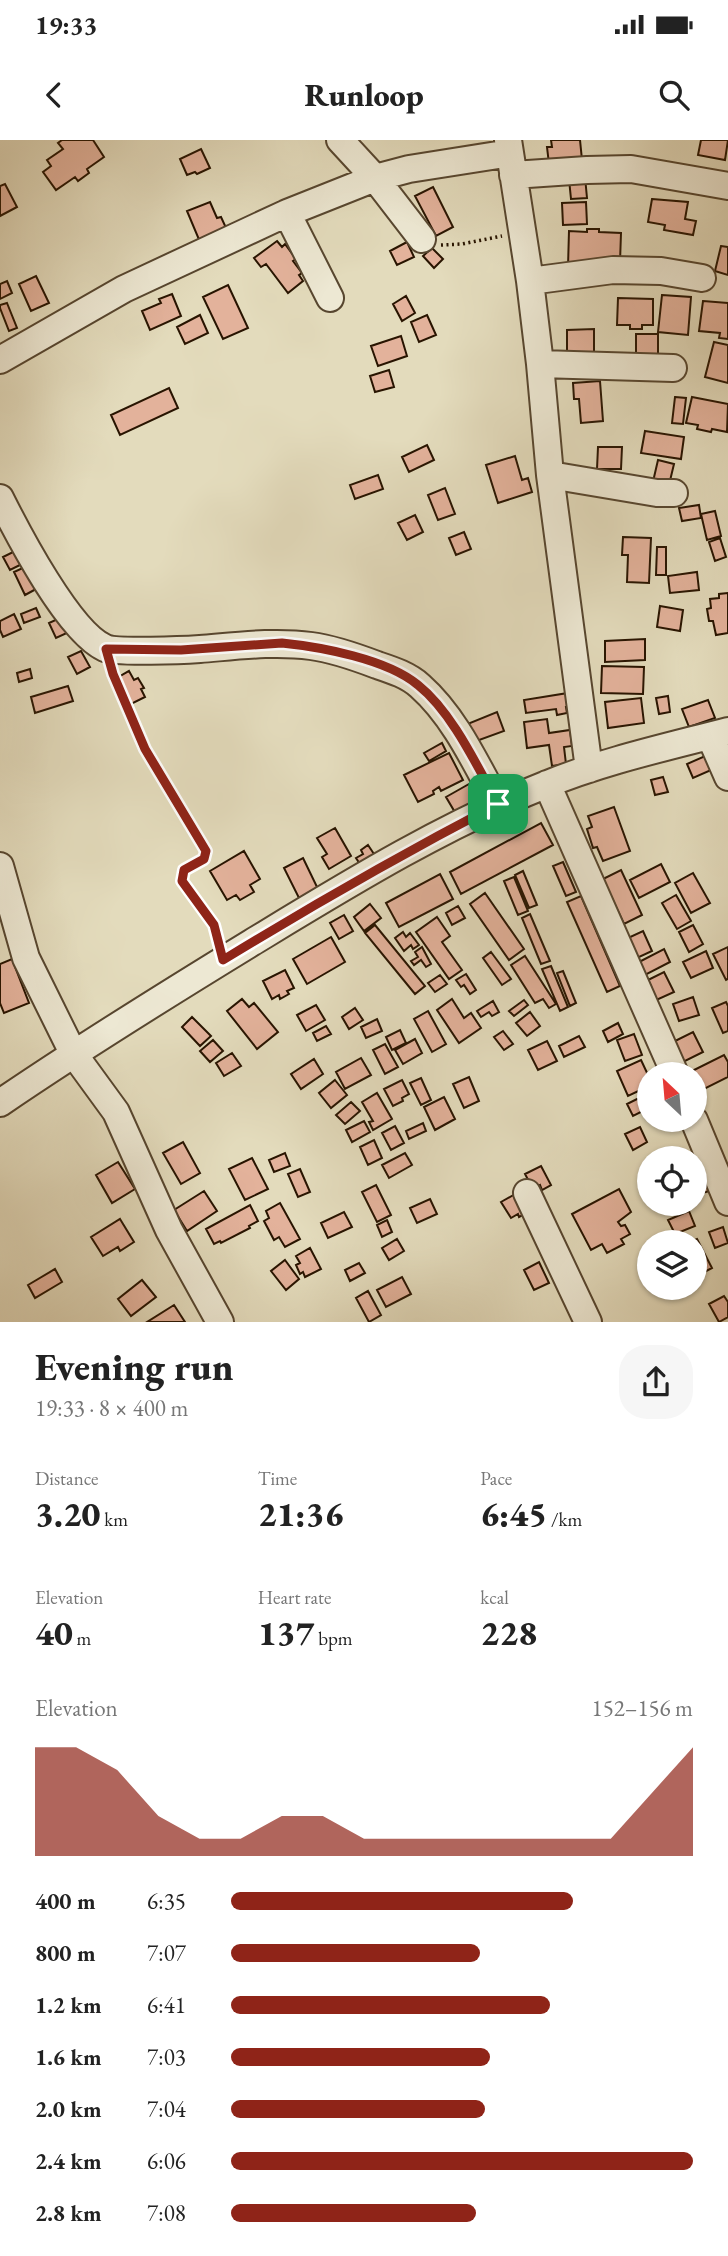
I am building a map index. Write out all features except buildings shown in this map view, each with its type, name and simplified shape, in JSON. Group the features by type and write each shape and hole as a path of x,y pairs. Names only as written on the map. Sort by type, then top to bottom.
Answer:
{"street":[{"path":"340,140 375,178 422,239"},
{"path":"510,156 530,281 550,475 589,769"},
{"path":"0,360 124,289 287,213 375,178 409,169 510,156 587,170 631,169 728,186"},
{"path":"287,213 330,298"},
{"path":"530,281 613,270 661,271 702,278"},
{"path":"540,364 673,368"},
{"path":"550,475 657,493 674,493"},
{"path":"0,498 20,537 72,619 106,649 181,650 282,643 314,646 357,657 403,674 420,686 443,712 462,739 498,804"},
{"path":"0,1103 73,1053 223,960 374,871 498,804 589,769 719,733 728,777"},
{"path":"547,784 670,1062"},
{"path":"0,866 26,958 73,1053 116,1112 169,1230 220,1321"},
{"path":"699,1132 728,1202"},
{"path":"527,1193 588,1321"}],"path":[{"path":"422,239 442,245 462,244 522,232"},
{"path":"106,649 113,674 145,749 206,851 204,859 184,870 182,881 214,925 223,960"}],"route":[{"path":"282,643 314,646 357,657 403,674 420,686 443,712 462,739 498,804 306,909 223,960 214,925 182,881 184,870 204,859 206,851 203,843 145,749 113,674 106,649 181,650 282,643"}]}
